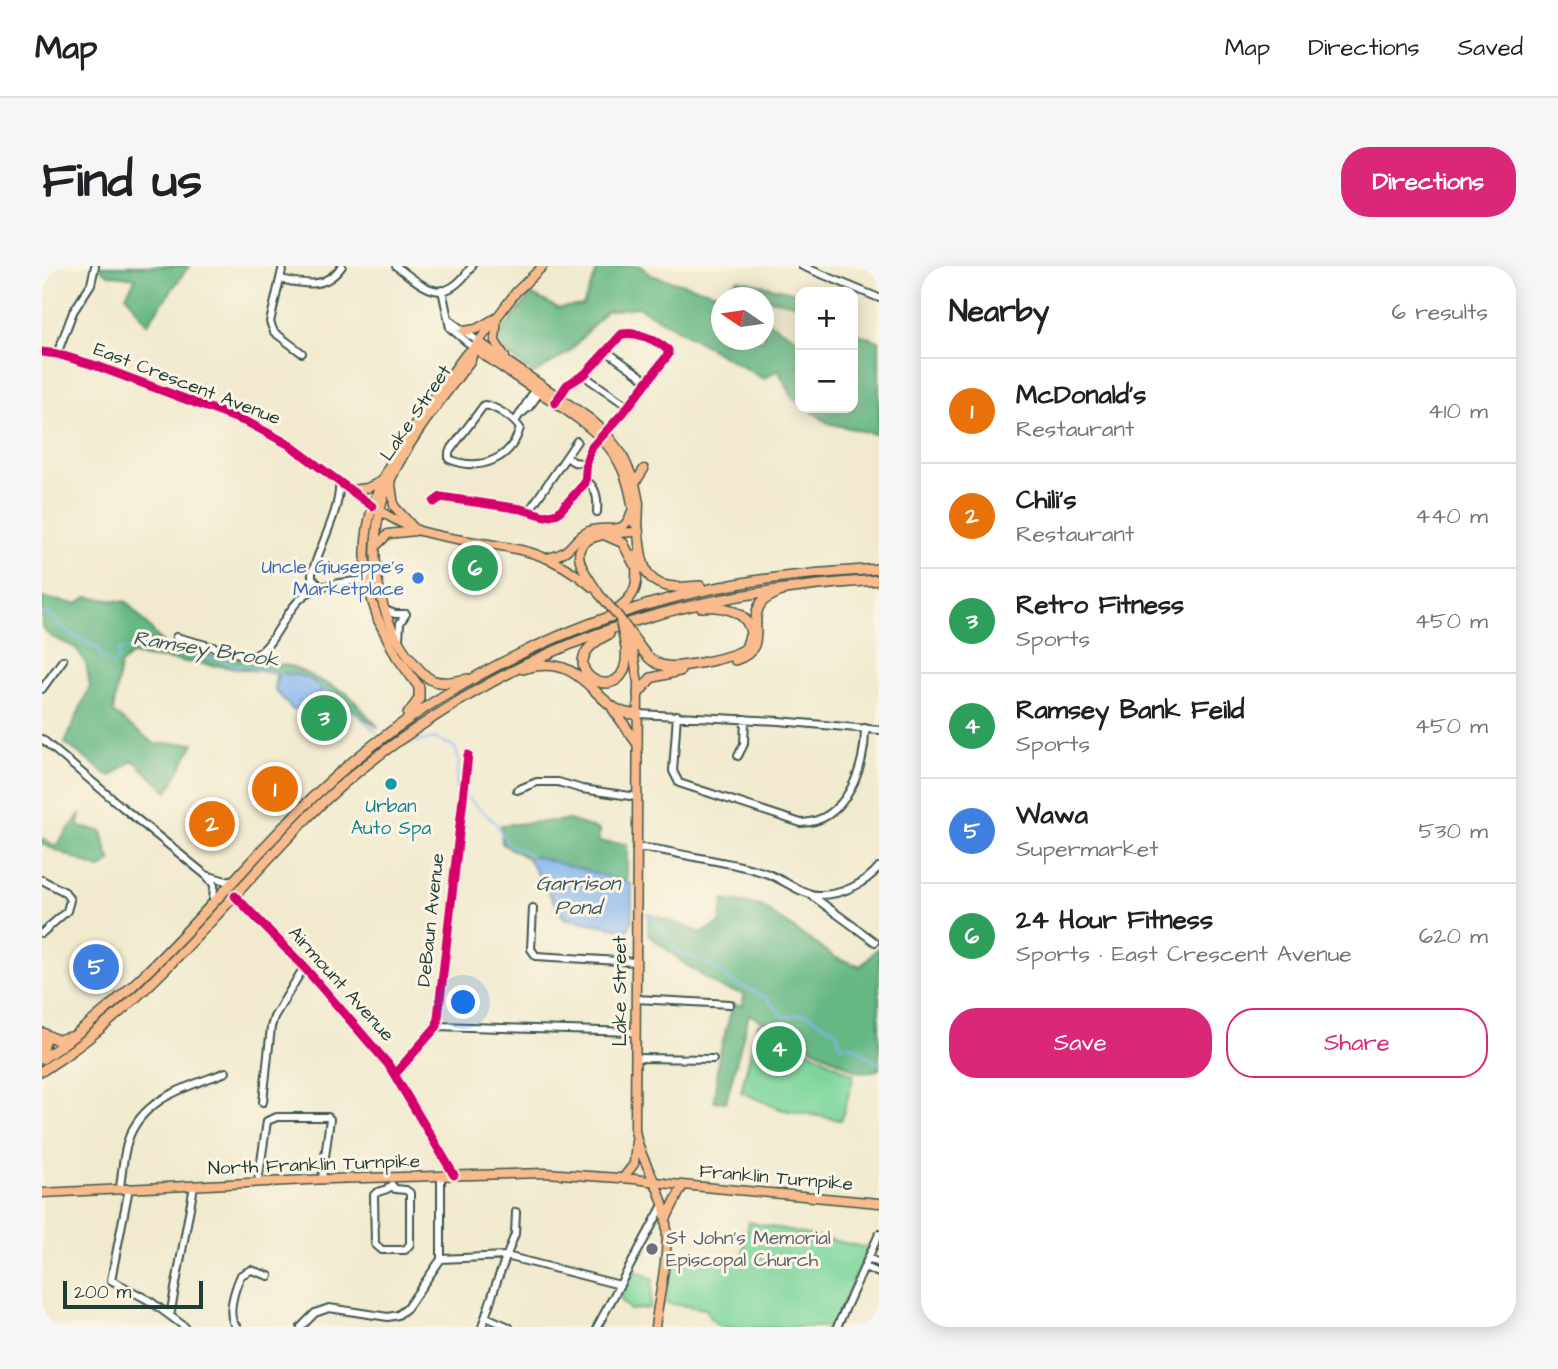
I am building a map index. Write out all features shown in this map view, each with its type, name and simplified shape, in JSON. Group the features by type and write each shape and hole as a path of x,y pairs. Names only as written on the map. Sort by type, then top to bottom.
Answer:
{"highway":[{"path":"594,623 630,599 636,589 636,530"},
{"path":"636,530 643,566 651,577 680,588 879,569"},
{"path":"605,535 618,540 627,548 636,572"},
{"path":"42,1072 88,1040 130,1005 166,970 304,821 361,768 406,734 466,695 571,643 674,608 789,587 879,580"},
{"path":"390,733 477,677 525,651 644,605 744,582"},
{"path":"638,694 653,677 736,660 746,655 756,641 757,613 761,603 789,587"},
{"path":"621,621 632,645 652,661 673,666 737,654 750,641 751,629 747,622 731,610 711,606 674,608"},
{"path":"632,645 626,667 617,679 600,684 586,673 582,662 588,648 601,638 642,618"},
{"path":"42,1059 138,982 315,796 390,733 414,708 419,699 416,682 391,647 378,619"},
{"path":"409,657 422,675 433,682 444,683 477,677"},
{"path":"498,677 535,666 560,666 572,671 622,712 638,714"},
{"path":"608,701 637,743"},
{"path":"42,1033 57,1040 75,1035"},
{"path":"42,1033 45,1042 42,1052"}],"main road":[{"name":"Lake Street","path":"378,619 366,544 372,506 380,482 403,440 466,355 477,345 524,283 543,266"},
{"path":"464,331 476,329 497,317"},
{"path":"497,317 496,344 514,368"},
{"name":"Lake Street","path":"409,657 398,641 373,579 380,511 391,479 424,425 471,360 477,345"},
{"path":"477,345 514,368 538,389"},
{"path":"477,345 538,389 589,418 618,448 635,483 638,497 636,530"},
{"path":"626,468 636,530"},
{"path":"635,483 644,470"},
{"path":"391,479 393,503 418,530"},
{"path":"348,497 380,482"},
{"name":"East Crescent Avenue","path":"372,506 418,530 516,547 547,558 571,571 599,594 621,621"},
{"path":"547,558 564,554 589,531 623,527 632,510"},
{"path":"376,548 388,534 418,530"},
{"path":"599,594 582,567 579,555 587,540 636,530"},
{"path":"632,645 638,675 638,714"},
{"name":"Lake Street","path":"638,714 635,1134 666,1219"},
{"path":"623,1178 634,1164 635,1134"},
{"name":"North Franklin Turnpike","path":"42,1193 322,1179 392,1182 454,1175 545,1172 671,1184"},
{"name":"Franklin Turnpike","path":"671,1184 879,1203"},
{"path":"655,1327 667,1236 666,1219 683,1185"}],"street":[{"path":"57,354 73,312 91,284 95,266"},
{"path":"283,266 270,322 274,332 302,353"},
{"path":"280,279 317,285 330,278 342,266"},
{"path":"397,266 426,289 442,290 455,285 472,266"},
{"path":"802,266 879,298"},
{"path":"442,290 447,319 454,333 477,345"},
{"path":"447,319 477,345"},
{"path":"434,502 441,497 545,516 556,514 586,481 591,450 628,407 668,355 668,350 645,337 626,333 620,336 585,374 567,385 557,401"},
{"path":"607,351 648,381"},
{"name":"East Crescent Avenue","path":"42,352 97,366 249,423 288,444 339,482 348,497 372,506"},
{"path":"585,374 628,407"},
{"path":"517,418 489,405 482,406 449,452 448,458 455,462 477,465 494,461 506,451 519,432 517,418 538,389"},
{"path":"529,511 577,441"},
{"path":"566,457 574,462 587,464"},
{"path":"586,481 590,483 596,496 597,512"},
{"path":"321,587 312,578 312,573 327,528 348,497 339,482"},
{"path":"176,638 248,657 256,656 298,601 308,593 321,587 373,579"},
{"path":"384,610 406,614 399,626 398,641"},
{"path":"42,689 63,660"},
{"path":"638,714 879,730"},
{"path":"677,715 673,771 679,783 801,823 815,822 827,816 842,801 858,770 864,748 865,728"},
{"path":"738,756 744,744 745,719"},
{"path":"42,738 207,876 215,888 212,906"},
{"name":"DeBaun Avenue","path":"437,1026 468,755"},
{"path":"517,790 537,782 558,782 582,789 637,797"},
{"path":"636,848 756,869 809,894 875,942"},
{"path":"809,894 824,895 848,888 864,881 879,867"},
{"path":"207,876 226,881 237,879"},
{"path":"42,880 65,892 70,900 67,911 42,933"},
{"name":"Airmount Avenue","path":"235,896 304,967 395,1074 454,1175"},
{"path":"533,908 531,948 536,956 636,962"},
{"path":"263,1102 271,1027 289,989 304,967"},
{"path":"636,999 730,1004"},
{"path":"395,1074 437,1026 635,1032"},
{"path":"636,1059 713,1059"},
{"path":"185,1327 150,1301 111,1280 124,1188 127,1144 134,1126 145,1112 164,1096 226,1072"},
{"path":"258,1182 267,1121 277,1117 328,1116 330,1119 322,1179"},
{"path":"301,1327 316,1313 329,1308 385,1317 398,1315 407,1308 441,1259 441,1177"},
{"path":"392,1182 396,1189 410,1193 410,1244 405,1250 382,1250 375,1244 374,1195 389,1189 392,1182"},
{"path":"170,1316 194,1186"},
{"path":"597,1327 663,1205"},
{"path":"482,1327 515,1234 516,1212"},
{"path":"837,1327 879,1234"},
{"path":"441,1259 506,1256 620,1285"},
{"path":"868,1258 879,1263"},
{"path":"864,1267 879,1273"},
{"path":"237,1327 230,1316 239,1278 244,1272 251,1270 269,1276"},
{"path":"486,1317 509,1327"}],"green space":[{"path":"97,266 189,266 147,324 126,295 136,278 107,274"},
{"path":"599,266 641,266 650,275 711,291 711,349 638,307 606,311 569,352 534,374 505,352 498,337 531,294 558,308 583,305"},
{"path":"738,279 771,287 726,287"},
{"path":"774,288 795,293 795,304 774,300"},
{"path":"774,325 795,337 795,399 778,370 764,379 713,350 774,350"},
{"path":"858,334 879,341 879,435 828,423 814,413 858,413"},
{"path":"87,597 127,602 169,650 291,666 348,694 379,728 322,691 304,710 293,710 275,690 276,673 131,655 120,665 113,713 155,744 194,743 168,792 133,760 110,777 65,743 90,686 86,664 76,648 50,636 42,627 42,598 77,604"},
{"path":"80,814 79,827 102,831 108,855 112,860 100,869 42,844 42,838 56,846"},
{"path":"569,820 599,830 599,842 627,844 626,923 564,918 528,858 502,844 501,825"},
{"path":"724,900 761,906 836,958 861,966 879,947 879,1069 869,1072 856,1071 749,1014 726,1102 714,1101 718,1060 733,1004 743,1006 744,994 721,988 682,962 648,934 648,913 702,933 720,923"},
{"path":"758,1023 854,1075 841,1120 780,1109 741,1092"},
{"path":"749,1222 868,1248 832,1327 720,1327 710,1318 706,1309 666,1303 672,1256 741,1263"},
{"path":"634,1270 653,1279 650,1308 630,1310 620,1299"}],"water":[{"path":"278,674 303,676 322,691 304,710 293,710 275,690"},
{"name":"Garrison Pond","path":"534,856 630,883 632,920 628,930 564,918 528,858"}],"waterway":[{"name":"Ramsey Brook","path":"42,613 49,614 69,633 99,649 100,655 113,665 118,660 119,650 142,648 173,655 217,658 236,667 244,665 281,674"},
{"name":"Ramsey Brook","path":"322,690 342,700 376,732"},
{"name":"Ramsey Brook","path":"406,744 435,738 455,747 459,761 456,786 460,792"},
{"name":"Ramsey Brook","path":"466,797 496,823 508,845 525,852 531,858"},
{"name":"Ramsey Brook","path":"640,912 656,919 680,953 701,961 722,972 729,980 767,998 784,1017 801,1014 811,1016 835,1031 840,1045 854,1046 876,1063 879,1062"}],"cycle path":[{"path":"434,502 441,497 521,509 545,516 558,513 585,483 587,460 592,447 623,413 668,355 668,350 646,337 622,334 585,374 567,385 555,403"},
{"path":"42,352 97,366 249,423 288,444 372,506"},
{"path":"395,1074 437,1026 468,755"},
{"path":"235,896 304,967 388,1064 454,1175"}],"place":[{"name":"24 Hour Fitness","path":"475,568"},
{"name":"Uncle Giuseppe's Marketplace","path":"418,578"},
{"name":"Retro Fitness","path":"324,718"},
{"name":"Urban Auto Spa","path":"391,784"},
{"name":"McDonald's","path":"275,789"},
{"name":"Chili's","path":"212,824"},
{"name":"Wawa","path":"96,967"},
{"name":"Ramsey Bank Feild","path":"779,1049"},
{"name":"St John's Memorial Episcopal Church","path":"652,1249"}]}
